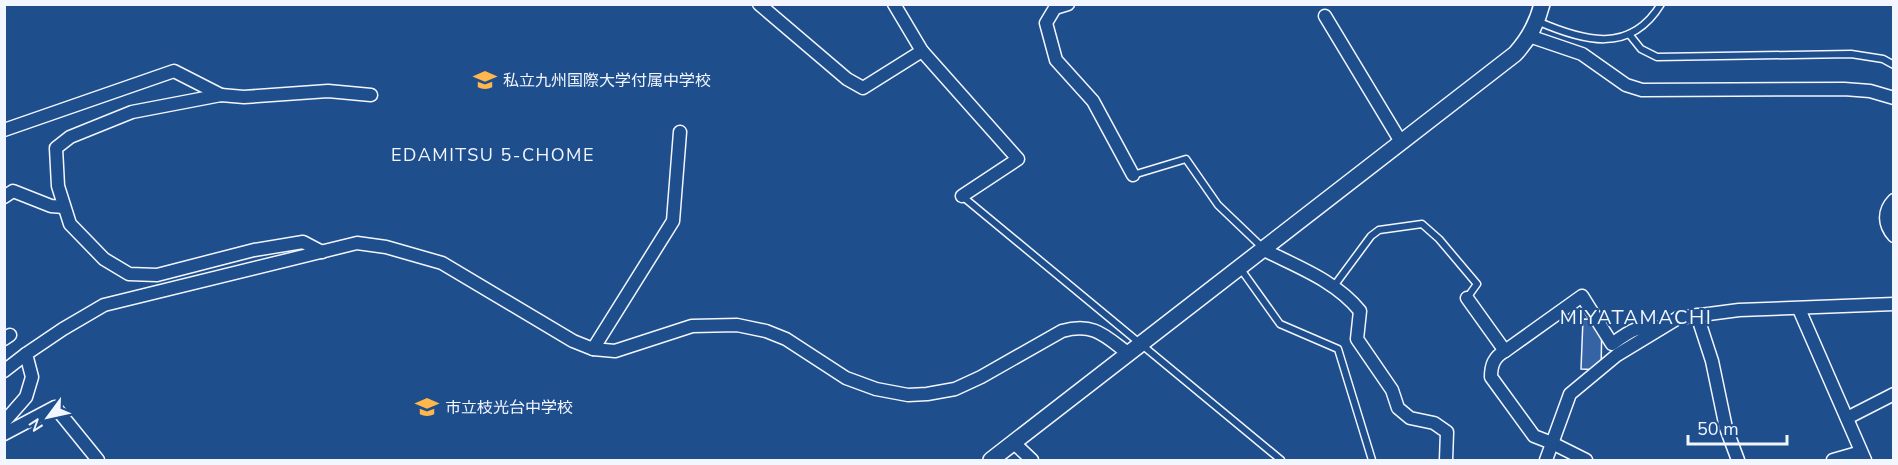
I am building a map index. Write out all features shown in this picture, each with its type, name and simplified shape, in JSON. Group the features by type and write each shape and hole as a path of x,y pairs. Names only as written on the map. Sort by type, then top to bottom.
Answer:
{"street":[{"path":"759,4 847,79 863,88 922,51"},
{"path":"894,4 922,51 1018,159 962,196"},
{"path":"1068,4 1055,8 1046,23 1056,60 1093,101 1132,175"},
{"path":"991,460 1515,54 1529,36 1542,4"},
{"path":"1325,16 1401,142"},
{"path":"1529,36 1582,54 1626,85 1642,90 1844,89 1870,91 1893,98"},
{"path":"4,130 174,71 221,95"},
{"path":"322,252 303,242 254,250 157,275 129,274 104,259 69,224 58,186 56,148 70,137 132,112 221,95 244,97 328,91 371,96"},
{"path":"593,349 673,221 680,132"},
{"path":"4,197 14,191 51,206 64,207"},
{"path":"1893,200 1885,218 1893,236"},
{"path":"4,371 63,329 104,305 357,243 386,247 442,263 573,340 593,349 615,351 692,326 737,325 766,331 786,339 846,378 876,389 908,395 955,389 981,377 1062,331 1077,327 1090,328 1134,349"},
{"path":"1264,250 1334,286 1350,299 1360,311 1357,339 1392,390 1398,408 1410,418 1434,423 1447,432 1446,460"},
{"path":"1586,460 1552,442 1534,436 1491,377 1491,366 1498,355 1582,296 1612,344 1634,328 1650,326 1661,328"},
{"path":"1467,298 1505,351"},
{"path":"1546,460 1570,394 1617,355 1678,318 1739,310 1893,304"},
{"path":"1800,309 1863,456 1833,460"},
{"path":"1697,315 1712,361 1726,428 1738,460"},
{"path":"4,422 26,398 32,377 26,354"},
{"path":"1847,418 1893,394"},
{"path":"4,434 55,407 98,460"},
{"path":"1014,443 1032,460"}],"lane":[{"path":"1537,21 1561,31 1590,38 1620,38 1640,29 1661,4"},
{"path":"1629,34 1641,49 1657,57 1851,54 1883,59 1893,65"},
{"path":"1132,175 1186,159 1218,205 1264,250"},
{"path":"962,196 1134,349 1281,460"},
{"path":"1334,286 1371,236 1379,230 1422,224 1438,239 1477,285 1467,298"},
{"path":"1240,268 1280,324 1338,350 1372,460"}],"building":[{"path":"1583,319 1602,320 1601,370 1581,369"}],"place":[{"name":"私立九州国際大学付属中学校","path":"485,80"},
{"name":"市立枝光台中学校","path":"427,407"}],"district":[{"name":"EDAMITSU 5-CHOME","path":"493,155"},
{"name":"MIYATAMACHI","path":"1636,317"}]}
